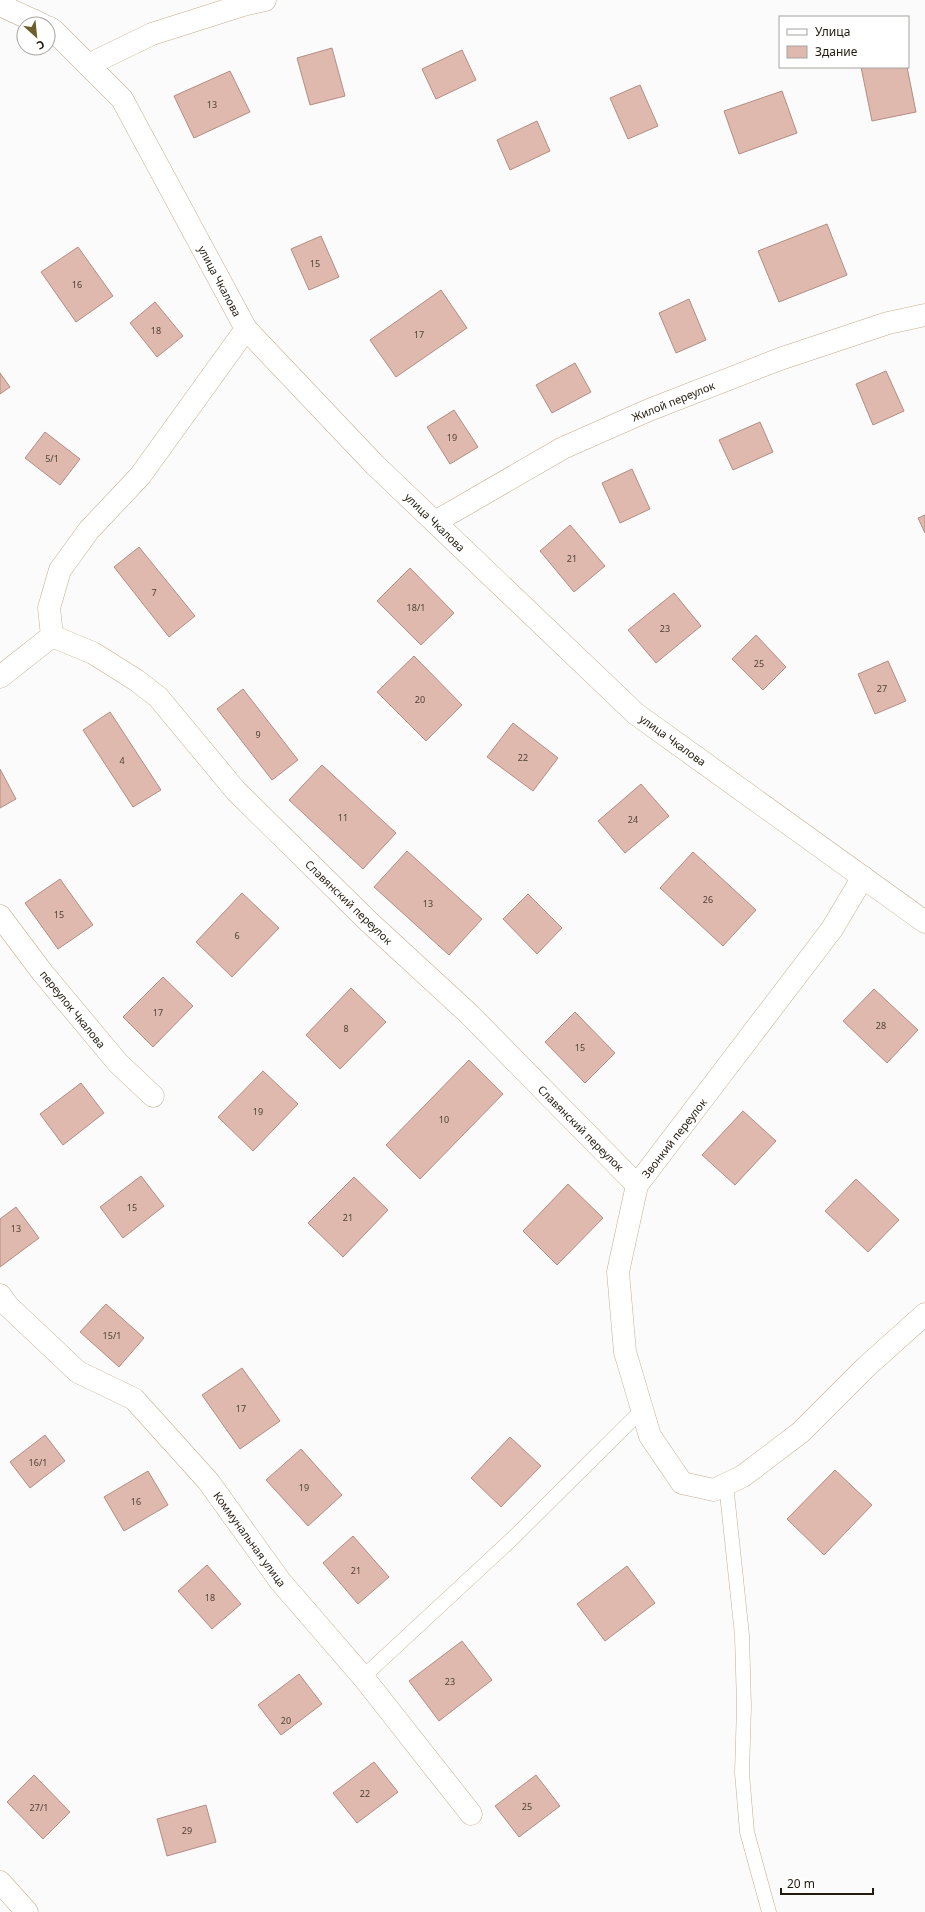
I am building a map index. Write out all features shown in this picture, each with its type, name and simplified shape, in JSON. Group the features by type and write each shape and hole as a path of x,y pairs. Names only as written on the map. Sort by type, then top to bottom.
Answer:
{"street":[{"path":"88,65 152,34 243,5 265,0"},
{"path":"0,5 24,16"},
{"name":"улица Чкалова","path":"56,33 122,99 246,329 375,465 636,714 925,922"},
{"name":"Жилой переулок","path":"435,522 563,448 649,410 780,359 888,323 925,315"},
{"path":"0,677 52,636 49,608 60,570 89,530 140,476 246,329"},
{"name":"Славянский переулок","path":"52,636 92,653 136,680 158,698 236,791 368,921 468,1014 637,1185"},
{"name":"Звонкий переулок","path":"863,877 832,929 637,1185 618,1272 625,1352 650,1436 682,1482 714,1490 743,1476 800,1432 865,1368 925,1314"},
{"name":"переулок Чкалова","path":"0,916 42,972 118,1063 153,1096"},
{"name":"Коммунальная улица","path":"0,1295 8,1306 78,1372 134,1399 208,1481 280,1581 364,1677 471,1814"},
{"path":"0,1882 27,1912"}],"lane":[{"path":"364,1677 512,1539 642,1410"},
{"path":"726,1484 742,1635 744,1706 742,1773 747,1832 770,1912"}],"building":[{"path":"332,48 345,96 310,105 297,58"},
{"path":"462,50 476,80 436,99 422,69"},
{"path":"861,68 907,68 916,112 872,121"},
{"path":"230,71 250,112 194,138 174,96"},
{"path":"640,85 658,126 628,139 610,98"},
{"path":"782,91 797,133 739,154 724,111"},
{"path":"537,121 550,151 510,170 497,140"},
{"path":"827,224 847,275 779,302 758,251"},
{"path":"321,236 339,277 309,290 291,249"},
{"path":"78,247 113,296 76,322 41,272"},
{"path":"441,290 467,328 396,377 370,340"},
{"path":"689,299 706,340 676,353 659,313"},
{"path":"155,302 183,336 157,357 130,323"},
{"path":"575,363 591,392 552,413 536,385"},
{"path":"886,371 904,411 873,425 856,384"},
{"path":"0,373 10,387 0,394"},
{"path":"454,410 478,447 450,464 427,427"},
{"path":"760,422 773,452 733,470 719,440"},
{"path":"45,432 80,459 60,485 25,458"},
{"path":"632,469 650,509 620,523 602,483"},
{"path":"925,515 925,533 918,518"},
{"path":"570,525 605,566 574,592 540,551"},
{"path":"139,547 195,616 169,637 114,567"},
{"path":"410,568 454,613 421,645 377,601"},
{"path":"674,593 701,626 656,663 628,630"},
{"path":"756,635 786,667 763,690 732,659"},
{"path":"414,656 462,705 426,741 377,692"},
{"path":"888,661 906,701 875,714 858,674"},
{"path":"243,689 298,760 272,780 217,709"},
{"path":"110,712 161,790 133,807 83,730"},
{"path":"513,723 558,758 533,791 487,757"},
{"path":"322,765 396,833 363,869 289,800"},
{"path":"0,769 16,799 0,808"},
{"path":"641,784 669,816 625,853 598,821"},
{"path":"407,851 482,919 449,955 374,887"},
{"path":"693,852 756,910 723,946 660,888"},
{"path":"60,879 93,925 58,949 25,903"},
{"path":"242,893 279,928 232,977 196,942"},
{"path":"528,894 562,928 537,954 503,919"},
{"path":"163,977 193,1006 153,1047 123,1017"},
{"path":"351,988 386,1022 340,1069 306,1035"},
{"path":"874,989 918,1030 887,1063 843,1021"},
{"path":"575,1012 615,1053 585,1083 545,1042"},
{"path":"469,1060 503,1094 420,1179 386,1145"},
{"path":"263,1071 298,1104 253,1151 218,1117"},
{"path":"81,1083 104,1113 63,1145 40,1114"},
{"path":"743,1111 776,1141 735,1185 702,1155"},
{"path":"141,1176 164,1206 123,1238 100,1207"},
{"path":"354,1177 388,1210 343,1257 308,1223"},
{"path":"856,1179 899,1220 868,1252 825,1211"},
{"path":"568,1184 603,1218 557,1265 523,1231"},
{"path":"16,1207 39,1238 0,1267 0,1219"},
{"path":"106,1304 144,1338 119,1367 80,1332"},
{"path":"242,1368 280,1421 240,1449 202,1395"},
{"path":"45,1435 65,1461 30,1488 10,1462"},
{"path":"510,1437 541,1466 501,1507 471,1478"},
{"path":"301,1449 342,1495 308,1526 266,1480"},
{"path":"835,1470 872,1505 824,1555 787,1519"},
{"path":"148,1471 168,1505 124,1531 104,1497"},
{"path":"353,1536 389,1577 358,1604 323,1563"},
{"path":"207,1565 241,1604 212,1629 178,1591"},
{"path":"627,1566 655,1603 605,1641 577,1604"},
{"path":"462,1641 492,1680 439,1721 409,1681"},
{"path":"299,1674 322,1704 281,1735 258,1705"},
{"path":"374,1762 398,1792 357,1823 333,1793"},
{"path":"34,1775 70,1812 43,1839 7,1802"},
{"path":"536,1775 560,1806 519,1837 495,1806"},
{"path":"206,1805 216,1842 167,1856 157,1819"}]}
